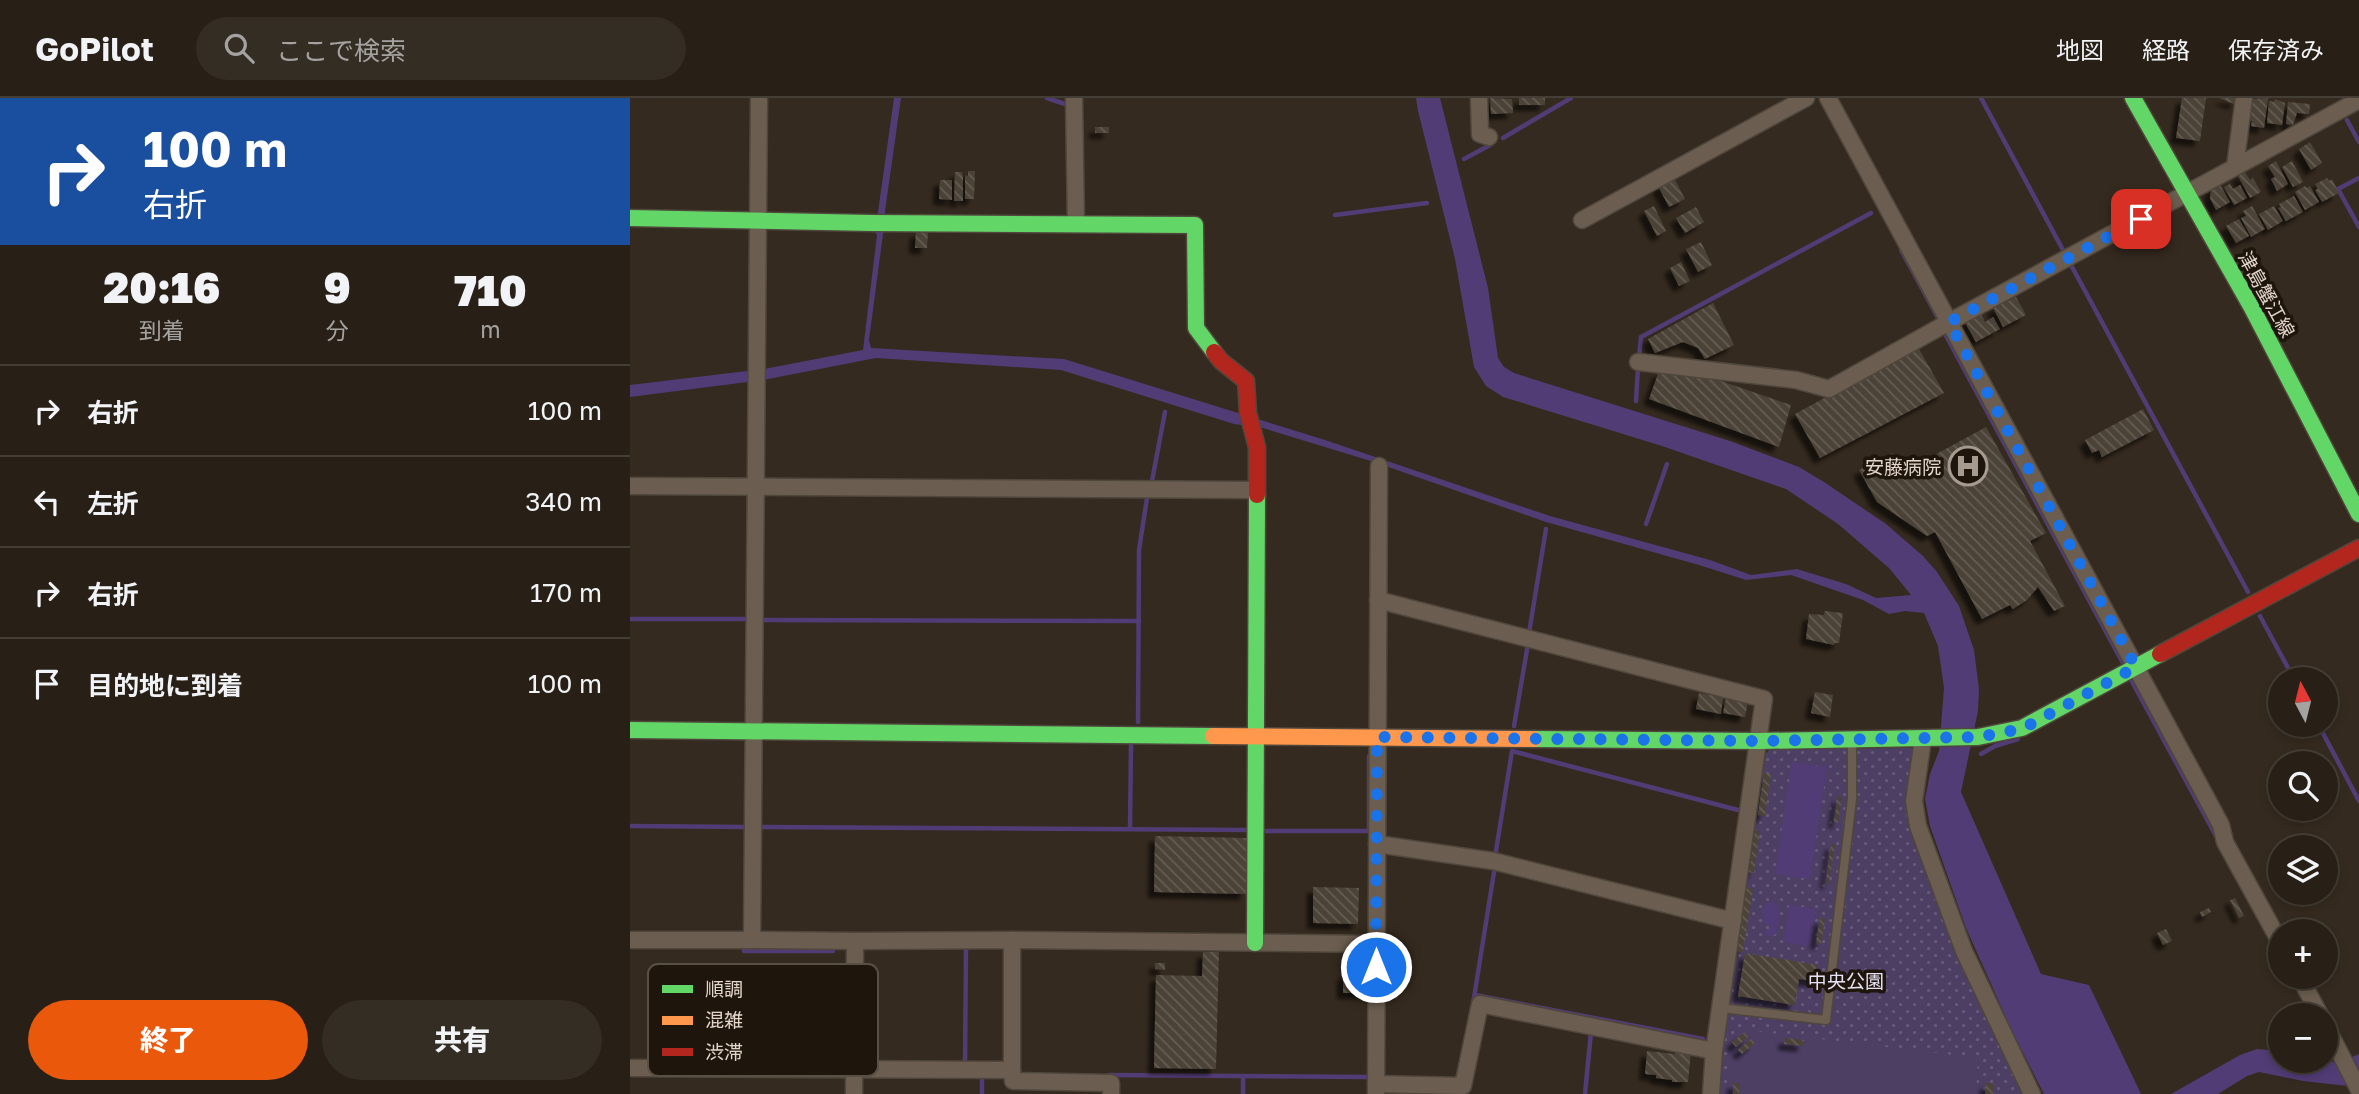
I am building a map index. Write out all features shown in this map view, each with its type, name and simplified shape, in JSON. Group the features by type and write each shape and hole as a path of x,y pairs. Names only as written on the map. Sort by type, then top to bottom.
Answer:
{"street":[{"path":"752,940 759,98"},
{"path":"1074,98 1076,224"},
{"path":"1479,98 1480,134 1489,137"},
{"path":"1583,220 1806,98"},
{"path":"1828,98 1949,322 2130,671 2200,786 2221,825 2225,842 2268,920"},
{"name":"津島蟹江線","path":"2133,98 2252,308 2359,514"},
{"path":"2235,167 2244,98"},
{"path":"1638,362 1796,380 1829,389 2359,100"},
{"path":"630,218 1195,225 1196,328 1221,361 1246,381 1248,413 1256,447 1255,943"},
{"path":"1379,466 1376,1089 1462,1090 1480,1004 1714,1051"},
{"path":"630,486 1256,490"},
{"path":"630,730 1759,741 1978,737 2022,729 2359,548"},
{"path":"1378,600 1764,699 1714,1051 1711,1094"},
{"path":"1930,739 1914,802 1918,826 1964,951 2032,1094"},
{"path":"1377,844 1493,861 1733,921"},
{"path":"630,940 1376,944"},
{"path":"1012,940 1013,1081 1111,1083 1111,1094"},
{"path":"855,941 855,964"},
{"path":"2338,1048 2359,1090"},
{"path":"630,1068 648,1068"},
{"path":"878,1069 1012,1070"},
{"path":"853,1094 854,1076"}],"lane":[{"path":"1721,1008 1826,1020 1852,799 1852,740"}],"green space":[{"name":"中央公園","path":"1913,748 1916,753 1910,803 2026,1094 1718,1094 1724,1024 1762,758 1770,749"},
{"path":"1745,1030 1978,1058 1976,1094 1726,1094 1730,1042"}],"shaded area":[{"path":"894,98 901,98 885,211 887,228 883,234 869,340 871,348 1064,359 1325,440 1550,516 1710,560 1751,575 1797,569 1846,584 1876,598 1911,595 1889,568 1838,524 1786,489 1662,446 1503,397 1486,386 1474,367 1455,259 1416,98 1440,98 1488,288 1498,358 1504,367 1514,373 1730,441 1799,467 1886,524 1937,572 1959,606 1974,650 1979,689 1978,711 1961,792 2041,974 2089,985 2141,1094 2044,1094 2012,1031 1966,928 1930,826 1925,799 1930,774 1939,751 1944,688 1938,646 1924,613 1905,611 1889,614 1863,600 1791,575 1746,580 1546,522 1374,462 1263,428 1234,424 1061,370 876,358 763,380 630,397 630,385 764,369 863,350 877,235 873,229 878,212"},
{"path":"1792,762 1827,767 1810,879 1775,874"},
{"path":"1772,902 1778,906 1780,914 1776,934 1770,937 1763,934 1770,928 1764,923 1762,909 1766,903"},
{"path":"1789,905 1816,909 1810,946 1784,942"},
{"path":"2257,1049 2268,1050 2268,1073 2338,1073 2338,1062 2359,1054 2359,1085 2303,1081 2259,1072 2247,1076 2218,1094 2171,1094 2240,1055"}],"building":[{"path":"1490,98 1512,99 1513,113 1491,114"},
{"path":"1519,98 1545,98 1545,105 1519,105"},
{"path":"2182,98 2206,98 2200,141 2176,138"},
{"path":"2219,98 2237,98 2234,104"},
{"path":"2268,98 2264,128 2251,126 2252,121 2247,121 2250,99"},
{"path":"2275,99 2285,103 2282,125 2267,123 2269,101 2274,102"},
{"path":"2288,102 2310,104 2309,114 2297,113 2293,125 2286,124"},
{"path":"1095,127 1109,127 1109,133 1095,133"},
{"path":"2310,142 2322,163 2311,170 2299,149"},
{"path":"2276,161 2288,184 2277,191 2271,179 2275,177 2268,166"},
{"path":"2292,161 2303,182 2293,187 2282,167"},
{"path":"968,171 975,171 974,199 965,199 965,175 968,176"},
{"path":"955,172 962,172 963,201 954,201"},
{"path":"2245,172 2250,180 2253,178 2261,192 2250,198 2238,176"},
{"path":"1674,178 1685,199 1669,207 1658,186"},
{"path":"2327,178 2329,181 2332,179 2339,193 2322,202 2315,190 2318,189 2315,184"},
{"path":"940,180 952,180 952,200 939,199"},
{"path":"2230,184 2233,189 2240,185 2247,198 2234,205 2224,187"},
{"path":"2220,185 2230,202 2216,210 2210,198 2211,189"},
{"path":"2310,186 2319,202 2305,210 2295,192"},
{"path":"2294,196 2303,212 2286,221 2278,208 2281,207 2279,204"},
{"path":"1654,206 1666,231 1657,236 1644,211"},
{"path":"2252,206 2265,229 2251,237 2241,218 2246,216 2243,211"},
{"path":"2274,206 2283,221 2268,230 2259,214"},
{"path":"1696,207 1704,222 1685,233 1676,218"},
{"path":"2239,219 2249,236 2236,243 2226,226"},
{"path":"916,231 928,232 927,248 915,248"},
{"path":"1701,242 1712,265 1698,272 1686,249"},
{"path":"1681,262 1690,281 1679,286 1670,268"},
{"path":"2016,297 2026,315 2003,327 1993,308"},
{"path":"1713,303 1734,345 1705,359 1698,348 1683,342 1655,353 1648,339"},
{"path":"1980,312 1985,322 1993,317 2000,329 1976,342 1964,321"},
{"path":"1918,347 1944,393 1820,458 1795,414"},
{"path":"1659,371 1715,379 1791,405 1779,447 1649,399"},
{"path":"2143,409 2154,430 2102,457 2099,450 2092,453 2085,440"},
{"path":"1986,427 2046,533 2030,541 2065,606 2054,611 2038,587 2027,600 2013,609 2010,605 1982,619 1935,532 1927,536 1877,502 1859,470 1892,453 1903,472"},
{"path":"1825,611 1843,613 1839,643 1834,645 1806,639 1809,614 1824,615"},
{"path":"1815,692 1833,695 1830,717 1811,713"},
{"path":"1699,693 1723,697 1721,714 1696,709"},
{"path":"1726,698 1748,702 1745,717 1723,713"},
{"path":"1764,773 1771,774 1765,816 1758,815"},
{"path":"1838,796 1842,797 1838,823 1834,822"},
{"path":"1755,831 1760,831 1754,873 1749,872"},
{"path":"1155,836 1247,838 1246,894 1154,892"},
{"path":"1831,844 1835,844 1829,884 1826,883"},
{"path":"1313,887 1359,888 1358,924 1313,923"},
{"path":"1745,888 1753,889 1743,952 1736,951"},
{"path":"2235,898 2244,916 2239,918 2230,900"},
{"path":"2209,908 2211,912 2202,917 2200,912"},
{"path":"1820,918 1825,919 1821,944 1816,943"},
{"path":"2166,929 2172,941 2163,945 2157,933"},
{"path":"1203,952 1219,952 1216,1069 1154,1068 1156,975 1202,976"},
{"path":"1745,953 1817,965 1815,981 1799,979 1795,1005 1738,996"},
{"path":"1155,963 1165,963 1165,970 1155,969"},
{"path":"1355,969 1363,969 1363,974 1369,974 1365,993 1343,993 1343,974 1355,974"},
{"path":"1745,1032 1748,1037 1736,1047 1732,1042"},
{"path":"1785,1038 1804,1040 1803,1046 1784,1044"},
{"path":"1751,1039 1755,1043 1742,1054 1738,1050"},
{"path":"1647,1051 1675,1054 1675,1051 1691,1052 1688,1082 1672,1082 1656,1078 1656,1075 1645,1074"},
{"path":"1733,1083 1740,1083 1739,1094 1733,1094"},
{"path":"1986,1083 1994,1084 1993,1094 1985,1094"}],"waterway":[{"path":"1047,98 1068,105"},
{"path":"1503,138 1571,98"},
{"path":"1981,98 2063,250"},
{"path":"2347,120 2359,142"},
{"path":"1464,159 1490,145"},
{"path":"2359,178 2338,189 2359,227"},
{"path":"1335,215 1427,203"},
{"path":"1639,358 1641,337 1871,213"},
{"path":"1901,250 1939,320"},
{"path":"2071,265 2248,592"},
{"path":"1944,332 2125,667"},
{"path":"1636,401 1638,367"},
{"path":"1152,481 1165,412"},
{"path":"1646,524 1667,464"},
{"path":"1138,722 1139,550 1147,498"},
{"path":"1529,633 1546,529"},
{"path":"2260,616 2288,667"},
{"path":"630,619 749,619"},
{"path":"763,620 1139,621"},
{"path":"1514,726 1528,644"},
{"path":"2130,678 2216,836"},
{"path":"2325,737 2359,801"},
{"path":"1981,754 1995,746 2018,739"},
{"path":"1130,829 1131,742"},
{"path":"1512,751 1738,810"},
{"path":"1495,857 1512,751"},
{"path":"1262,831 1369,831 1369,756"},
{"path":"630,826 747,827"},
{"path":"760,827 1248,830"},
{"path":"1473,1004 1495,866"},
{"path":"739,946 743,946 744,951 833,951"},
{"path":"960,947 966,947 965,1064"},
{"path":"1475,995 1703,1039"},
{"path":"1585,1094 1591,1032"},
{"path":"982,1075 982,1094"},
{"path":"1109,1075 1367,1077"},
{"path":"1243,1076 1243,1094"}],"traffic: fast":[{"path":"2133,98 2252,308 2359,514"},
{"path":"630,218 1195,225 1196,328 1214,352"},
{"path":"1255,943 1257,495"},
{"path":"1534,739 1759,741 1978,737 2022,728 2160,654"},
{"path":"630,730 1213,736"}],"traffic: slow":[{"path":"1213,736 1534,739"}],"traffic: jam":[{"path":"1214,352 1246,381 1248,413 1257,447 1257,495"},
{"path":"2160,654 2359,548"}],"place":[{"name":"安藤病院","path":"1968,466"}],"route":[{"path":"1376,967 1377,737 1759,741 1978,737 2022,729 2136,667 1949,322 2141,219"}]}
